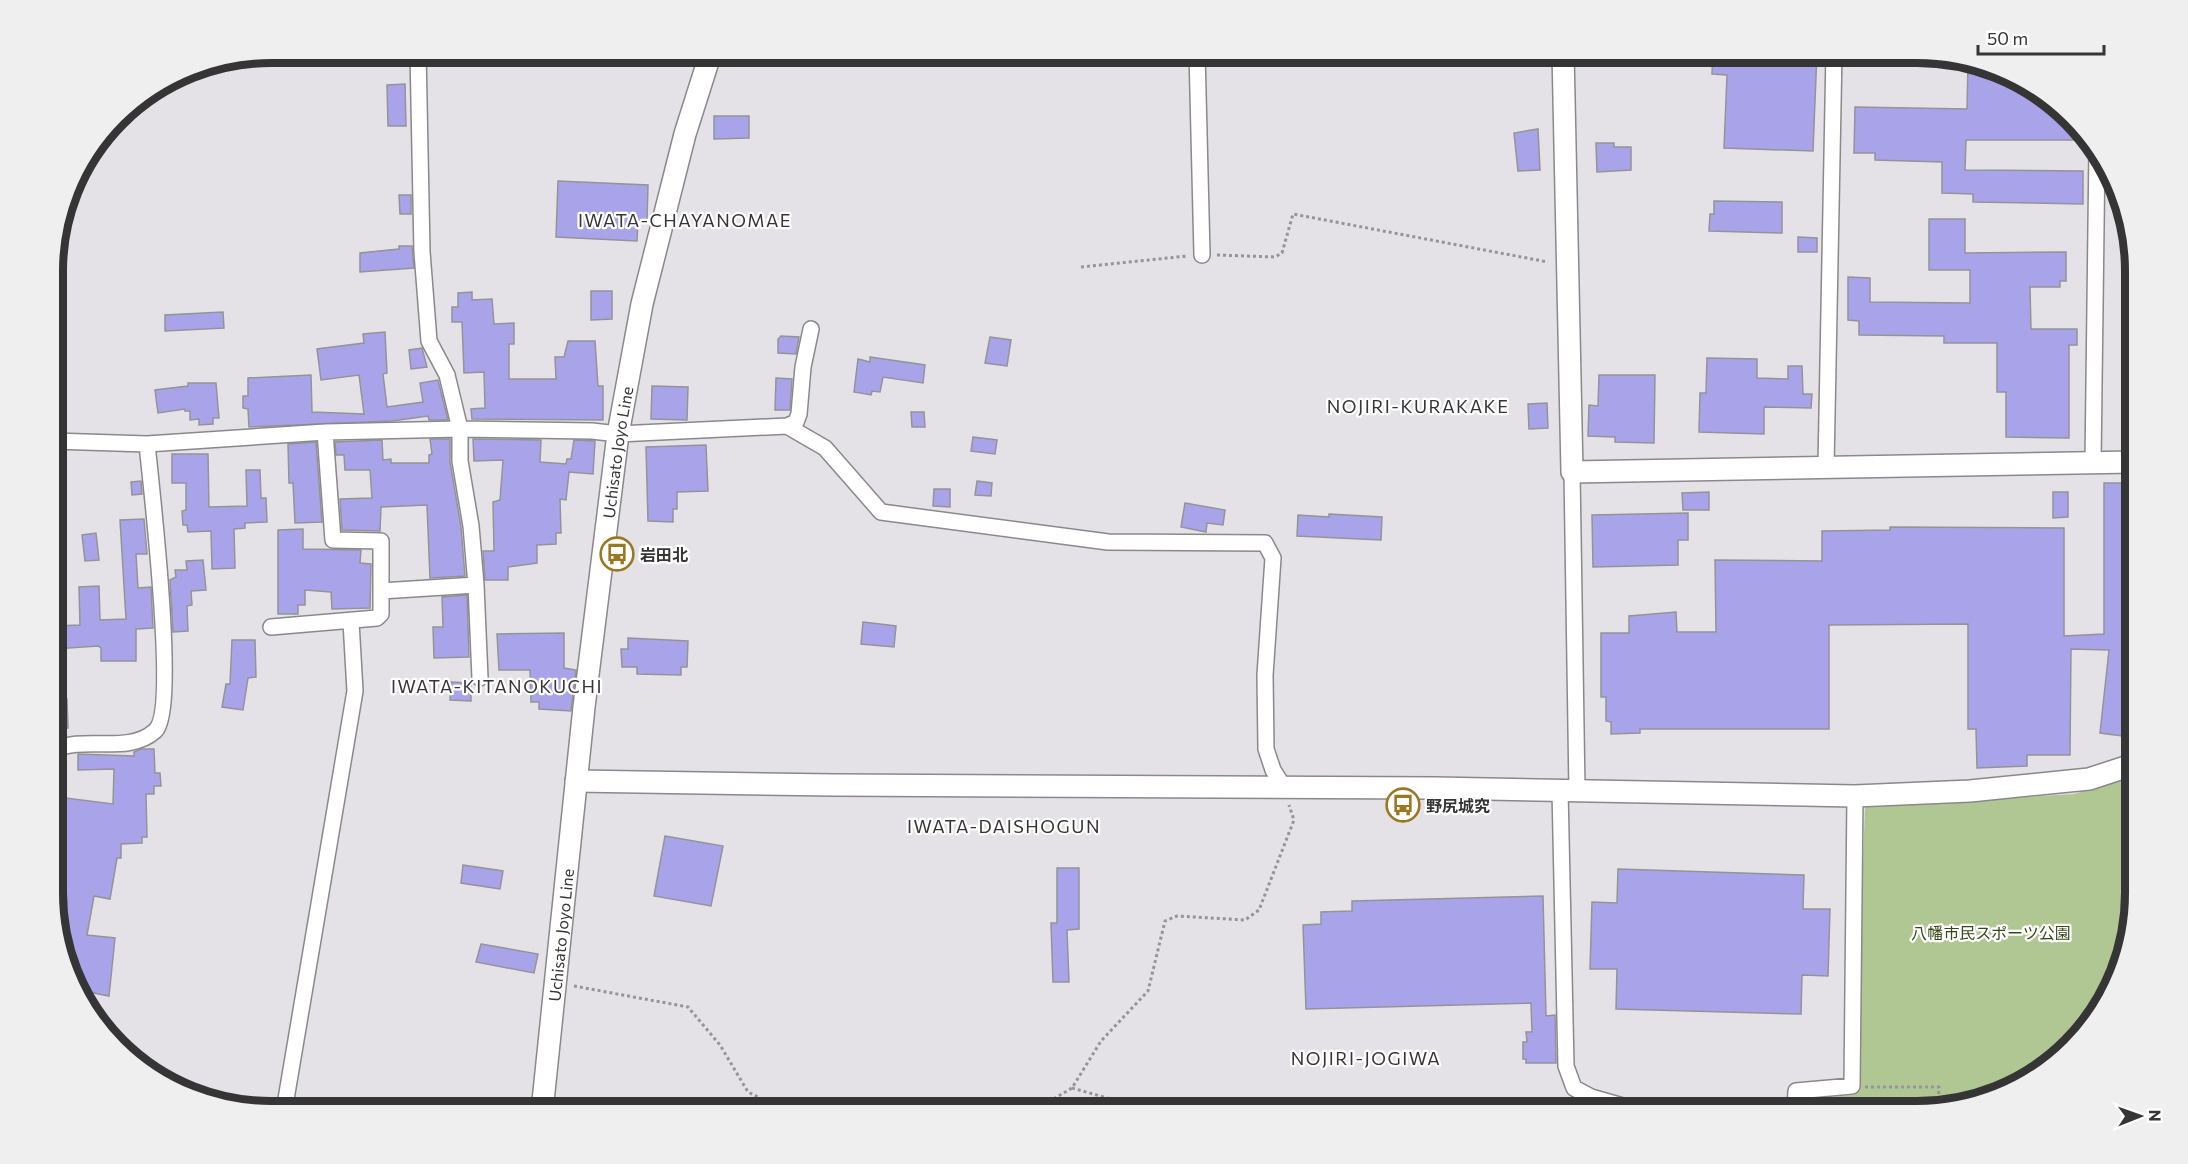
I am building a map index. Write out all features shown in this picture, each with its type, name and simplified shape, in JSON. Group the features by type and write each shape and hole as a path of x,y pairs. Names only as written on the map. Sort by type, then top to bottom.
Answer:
{"street":[{"path":"418,63 422,252 429,341 447,375 460,429 460,461 471,526 476,585 480,678"},
{"name":"Uchisato Joyo Line","path":"543,1101 576,781 618,435 642,304 685,134 708,63"},
{"path":"1197,63 1202,255"},
{"path":"1563,63 1572,472 1566,1066 1574,1088 1605,1101"},
{"path":"1826,466 1834,63"},
{"path":"2093,463 2097,167"},
{"path":"63,441 147,444 325,432 460,429 592,431 618,435 787,426 796,422 800,414 803,367 812,329"},
{"path":"787,426 825,448 881,512 1108,542 1265,543 1273,558 1265,675 1266,749 1273,770 1283,786"},
{"path":"271,627 351,622 377,618 381,614 381,541 333,540 325,432"},
{"path":"63,746 129,743 144,738 157,729 163,715 164,644 147,444"},
{"path":"1572,472 2125,462"},
{"path":"381,591 476,585"},
{"path":"286,1101 355,691 351,622"},
{"path":"576,781 834,785 1283,786 1855,796 1970,791 2089,779 2125,767"},
{"path":"1796,1101 1796,1091 1852,1086 1855,796"}],"path":[{"path":"1081,267 1202,255 1275,257 1282,253 1293,214 1566,266"},
{"path":"1050,1101 1072,1088 1101,1041 1148,991 1165,921 1177,916 1245,920 1258,910 1294,820 1283,786"},
{"path":"555,983 640,996 688,1007 720,1045 748,1092 766,1101"},
{"path":"1852,1086 1939,1087 1938,1100"},
{"path":"1072,1088 1118,1101"}],"green space":[{"name":"八幡市民スポーツ公園","path":"2125,779 2125,893 2118,947 2104,985 2090,1009 2073,1030 2033,1066 2009,1080 1958,1097 1931,1101 1806,1101 1806,1099 1855,1095 1865,807 2074,794"}],"building":[{"path":"1712,63 1817,63 1813,151 1724,148 1727,75 1712,74"},
{"path":"1968,69 2009,84 2033,98 2054,115 2078,140 1966,140 1965,170 2083,171 2083,204 1973,202 1973,194 1942,193 1942,162 1875,160 1875,153 1854,153 1855,107 1967,109"},
{"path":"405,84 406,126 388,126 387,85"},
{"path":"714,116 749,116 749,138 714,139"},
{"path":"1538,129 1540,170 1518,171 1514,133"},
{"path":"1596,143 1614,143 1614,147 1631,147 1631,170 1597,172"},
{"path":"558,181 648,185 647,221 638,220 637,241 556,237"},
{"path":"399,195 411,195 411,214 400,214"},
{"path":"1714,201 1782,202 1782,233 1709,231 1710,214 1714,214"},
{"path":"1929,219 1965,219 1965,253 2066,252 2066,281 2060,281 2060,287 2030,287 2031,329 2077,329 2077,345 2069,345 2069,438 2006,437 2006,392 1997,392 1997,343 1944,343 1944,336 1859,335 1859,321 1848,320 1848,277 1870,278 1870,302 1970,303 1970,270 1929,270"},
{"path":"1798,237 1817,238 1817,252 1798,252"},
{"path":"399,246 412,246 414,268 360,272 360,253 399,249"},
{"path":"591,291 612,291 612,319 591,320"},
{"path":"472,292 472,300 492,299 494,324 514,323 514,344 509,344 509,379 556,379 555,357 564,357 568,341 595,341 598,386 603,386 603,420 472,419 471,409 485,408 484,372 464,373 462,322 452,322 452,307 458,307 458,293"},
{"path":"223,312 224,328 165,331 165,315"},
{"path":"385,332 387,373 383,374 387,407 423,402 420,383 438,380 448,420 429,420 428,416 392,421 249,427 248,409 243,408 243,396 248,396 248,378 311,375 312,412 364,414 359,375 321,380 317,349 364,343 363,334"},
{"path":"781,336 799,337 796,354 778,353 778,339"},
{"path":"990,337 1011,340 1007,366 985,363"},
{"path":"422,348 427,367 411,369 409,350"},
{"path":"870,357 925,365 923,383 883,377 880,392 872,391 871,395 854,392 858,359 870,362"},
{"path":"1707,358 1757,359 1757,378 1788,379 1788,366 1802,366 1803,394 1812,394 1811,408 1764,407 1764,434 1699,432 1700,393 1706,393"},
{"path":"1599,375 1655,375 1654,443 1615,442 1615,437 1588,436 1589,405 1598,406"},
{"path":"776,378 792,379 790,410 775,410"},
{"path":"188,383 216,383 219,418 213,418 213,424 199,425 199,419 190,420 190,411 185,411 185,409 158,413 155,390 188,386"},
{"path":"652,386 688,387 687,420 651,419"},
{"path":"1547,403 1548,428 1529,429 1528,404"},
{"path":"911,412 924,412 925,427 912,427"},
{"path":"973,437 997,440 995,454 971,451"},
{"path":"430,439 450,439 450,462 461,527 465,576 430,578 427,505 381,507 380,531 342,530 340,499 372,498 370,470 345,470 344,455 336,455 335,442 382,440 383,460 391,459 391,463 429,463 429,455 432,454"},
{"path":"473,439 541,440 540,462 566,464 567,459 571,459 574,440 595,441 593,474 569,472 566,500 560,499 561,533 556,533 556,544 537,545 537,563 508,567 508,580 485,580 483,551 494,551 493,502 500,500 503,460 474,461"},
{"path":"316,442 322,522 295,523 293,483 289,483 288,444"},
{"path":"706,445 708,491 677,492 677,509 673,509 673,522 648,521 646,447"},
{"path":"172,454 208,454 209,507 247,506 246,470 260,470 261,498 266,498 267,522 245,523 245,528 234,529 235,568 212,569 211,531 188,532 187,525 183,525 182,511 186,510 186,483 172,483"},
{"path":"141,481 142,494 132,495 131,482"},
{"path":"977,481 992,483 991,496 975,495"},
{"path":"2104,483 2125,483 2125,714 2122,736 2100,733 2109,650 2071,649 2070,755 2027,755 2027,766 1977,768 1976,729 1968,729 1968,624 1829,625 1829,729 1640,729 1640,733 1611,734 1611,722 1606,721 1606,697 1601,697 1601,633 1629,633 1629,616 1676,612 1677,632 1716,632 1715,560 1822,561 1822,531 1890,530 1890,527 2064,528 2064,636 2104,634"},
{"path":"934,489 950,489 950,507 933,506"},
{"path":"1709,492 1709,510 1683,510 1682,493"},
{"path":"2053,492 2068,492 2068,517 2053,518"},
{"path":"1185,503 1225,510 1223,525 1207,523 1206,532 1181,527"},
{"path":"1688,513 1688,540 1678,540 1678,565 1593,567 1592,515"},
{"path":"1329,514 1382,517 1381,540 1297,536 1298,515 1329,517"},
{"path":"144,519 147,554 136,554 138,588 151,587 153,628 136,629 136,661 101,661 101,648 98,646 63,648 63,626 80,625 79,587 99,586 100,620 126,619 120,520"},
{"path":"303,529 303,549 361,550 360,563 371,564 370,608 332,609 331,592 305,590 305,605 298,605 298,614 278,614 278,530"},
{"path":"96,533 99,560 85,561 82,535"},
{"path":"203,560 206,590 191,591 192,605 187,606 188,631 173,632 170,580 176,577 175,570 187,570 186,561"},
{"path":"467,595 469,657 434,658 433,627 443,627 442,597"},
{"path":"863,622 896,626 894,647 861,644"},
{"path":"564,633 564,668 576,670 571,711 539,709 539,702 531,702 530,670 499,670 497,634"},
{"path":"628,638 688,641 687,667 681,667 681,675 637,674 637,667 622,667 621,649 628,649"},
{"path":"232,640 255,640 256,677 248,678 243,710 222,707 226,684 230,684"},
{"path":"451,682 471,683 471,701 450,700"},
{"path":"63,699 67,699 68,728 63,728"},
{"path":"141,749 154,749 155,773 160,773 161,786 154,786 154,794 146,794 147,837 142,837 142,843 121,844 121,858 117,858 110,899 94,896 87,935 115,938 109,996 89,992 70,947 63,893 66,852 64,852 63,823 66,798 113,804 114,769 78,770 78,754 134,756 134,752"},
{"path":"665,836 723,846 711,906 654,896"},
{"path":"463,865 503,871 500,889 461,883"},
{"path":"1057,868 1079,868 1079,929 1067,930 1069,982 1053,982 1051,923 1057,923"},
{"path":"1618,869 1804,875 1803,909 1830,909 1828,976 1802,975 1801,1014 1616,1009 1617,969 1590,969 1592,902 1617,903"},
{"path":"1543,896 1546,1016 1555,1015 1556,1063 1526,1063 1526,1059 1523,1059 1523,1042 1527,1042 1526,1032 1532,1032 1531,1003 1306,1009 1303,925 1321,924 1321,912 1352,911 1352,901"},
{"path":"481,944 538,954 534,973 476,962"}],"place":[{"name":"岩田北","path":"617,554"},
{"name":"野尻城究","path":"1403,805"}],"district":[{"name":"IWATA-CHAYANOMAE","path":"685,220"},
{"name":"NOJIRI-KURAKAKE","path":"1418,406"},
{"name":"IWATA-KITANOKUCHI","path":"497,686"},
{"name":"IWATA-DAISHOGUN","path":"1004,826"},
{"name":"NOJIRI-JOGIWA","path":"1366,1058"}]}
